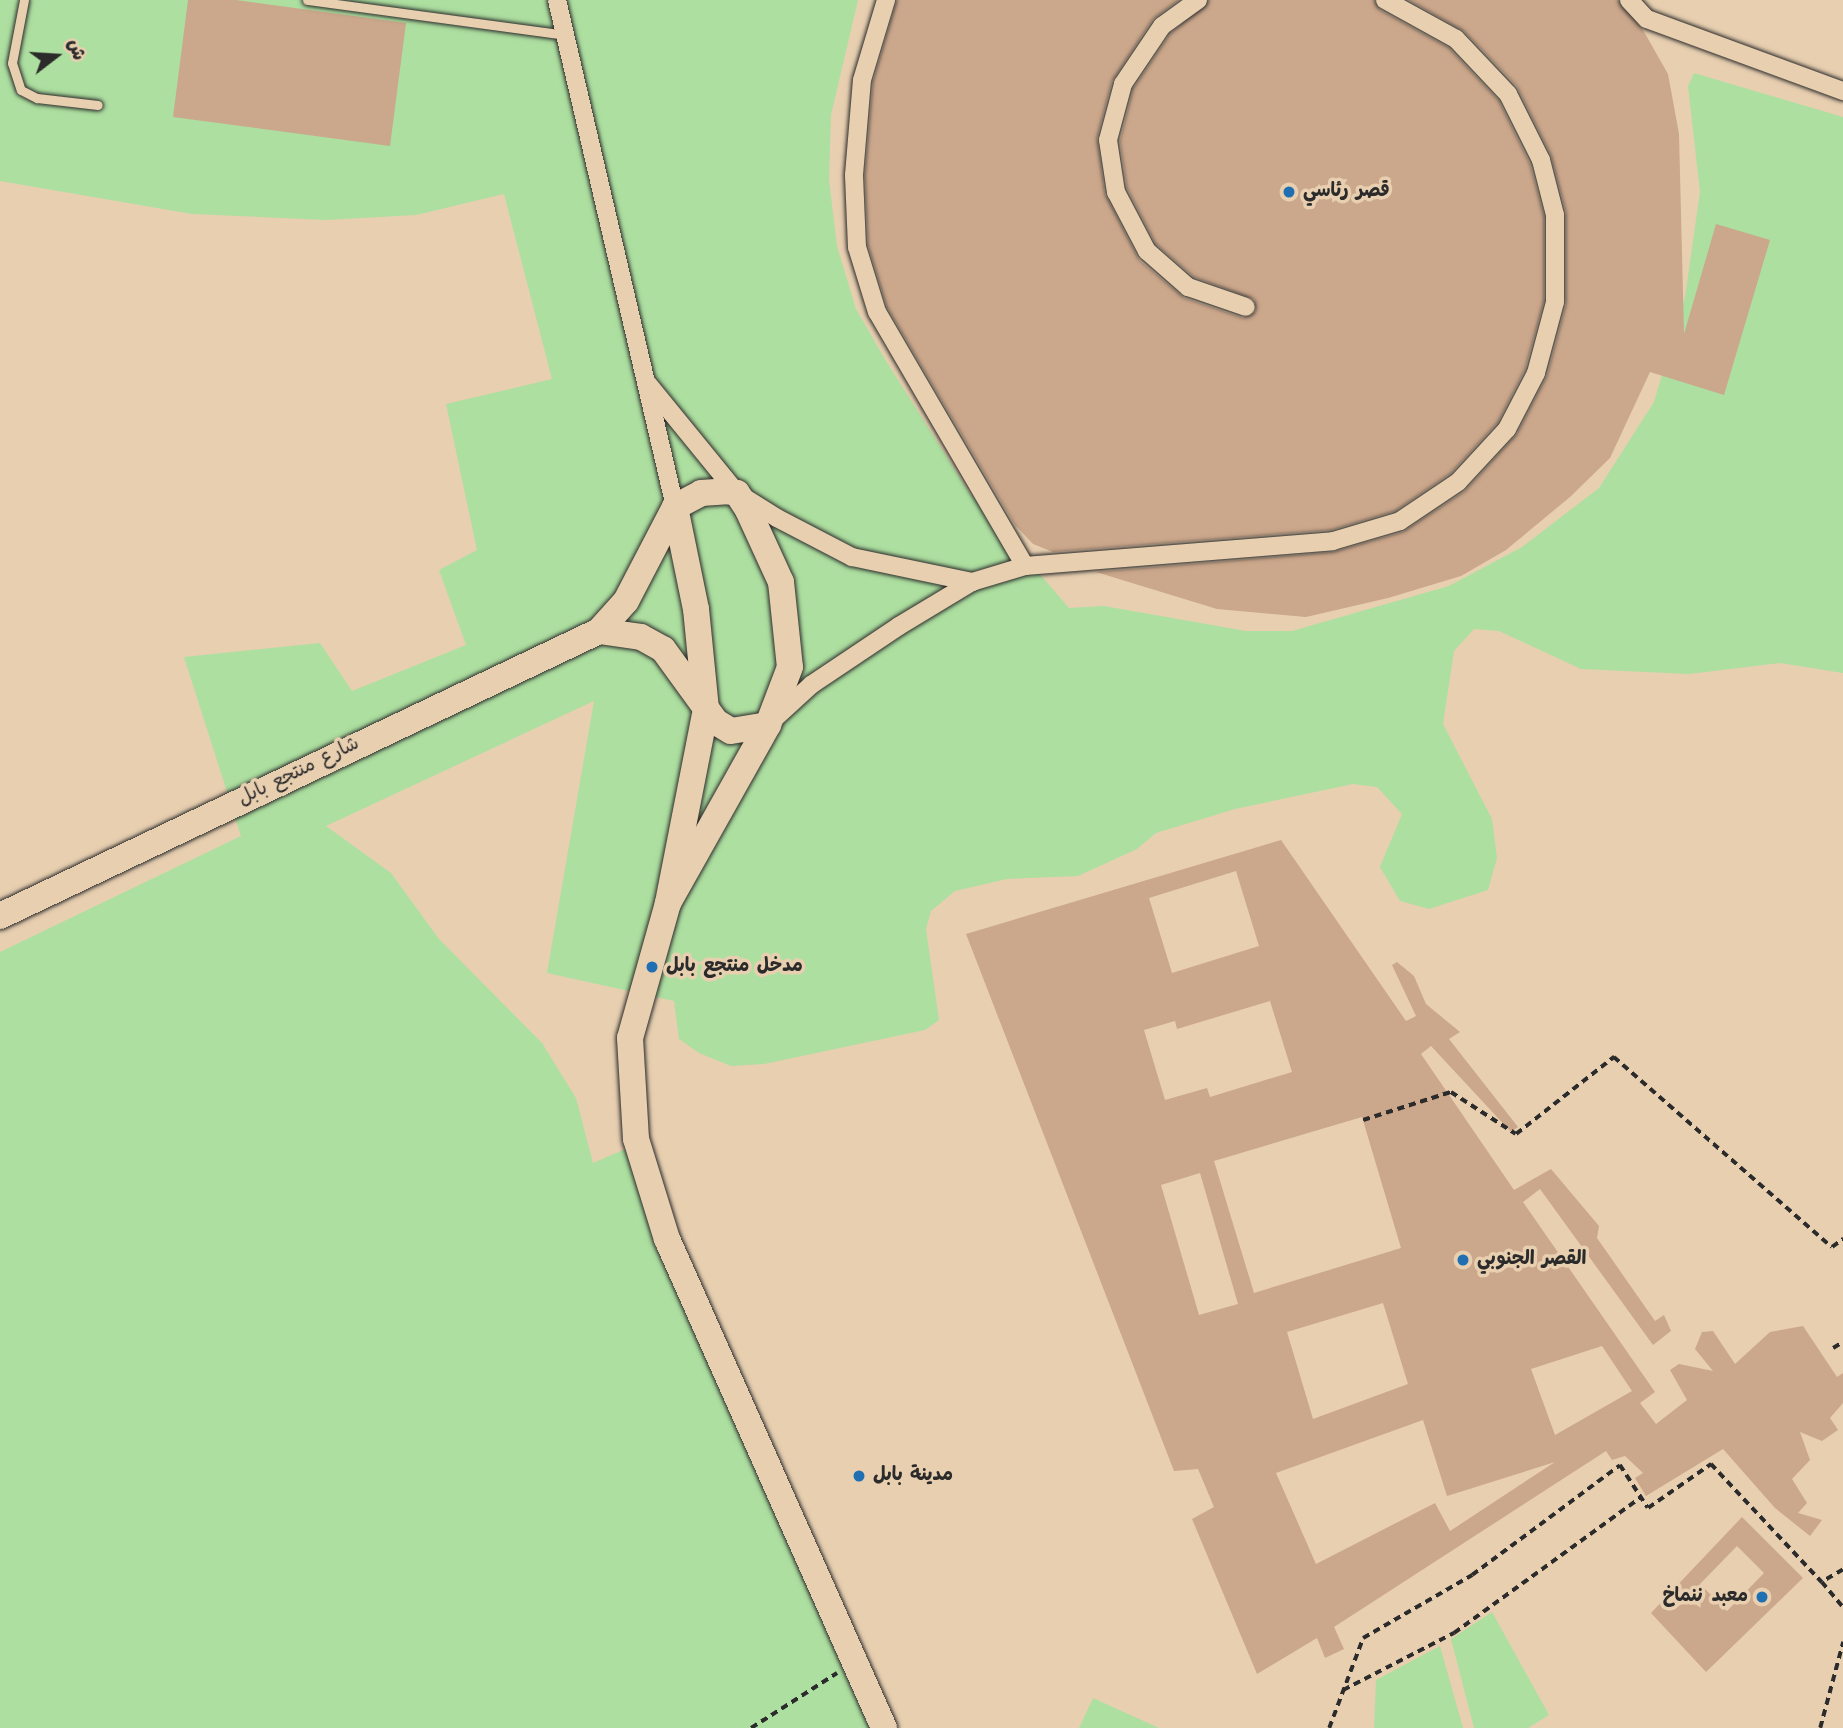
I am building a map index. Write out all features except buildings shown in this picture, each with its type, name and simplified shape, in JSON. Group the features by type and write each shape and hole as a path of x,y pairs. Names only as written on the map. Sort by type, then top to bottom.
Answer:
{"street":[{"path":"557,0 675,507 696,608 706,709 668,903 630,1038 641,1158 667,1239 884,1728"},
{"path":"886,0 862,80 854,175 857,247 883,323 1025,566"},
{"path":"1198,0 1162,26 1123,84 1108,140 1116,192 1147,251 1178,278 1246,307"},
{"path":"599,631 640,637 663,649 706,709 731,731 768,725 852,657 972,582 1025,566 1333,541 1400,521 1458,482 1507,429 1536,373 1555,302 1555,215 1541,160 1508,94 1456,40 1385,0"},
{"path":"1629,0 1647,19 1843,91"},
{"path":"644,379 737,493 769,553 787,609 790,667 768,725 668,903"},
{"path":"675,507 701,493 737,493 852,557 972,582"},
{"name":"شارع منتجع بابل","path":"0,916 599,631 626,601 675,507"}],"lane":[{"path":"24,0 12,63 21,90 37,98 98,105"},
{"path":"307,0 567,35"}],"path":[{"path":"1363,1120 1451,1092 1516,1134 1614,1058 1832,1247 1843,1239"},
{"path":"1833,1348 1843,1342"},
{"path":"1329,1728 1363,1638 1472,1575 1620,1465 1648,1507 1711,1464 1843,1607"},
{"path":"1343,1690 1454,1633 1641,1497"},
{"path":"1822,1582 1843,1570"},
{"path":"1820,1728 1843,1642"},
{"path":"751,1728 853,1663"}],"green space":[{"path":"0,0 858,0 831,115 829,180 837,246 856,309 886,361 969,492 1069,608 1104,606 1246,631 1292,631 1449,586 1522,547 1599,488 1654,402 1685,297 1700,192 1688,86 1694,73 1843,117 1843,673 1780,663 1689,674 1581,669 1499,631 1474,629 1454,651 1443,724 1492,819 1497,858 1488,890 1429,909 1400,901 1380,867 1402,814 1377,787 1353,784 1235,809 1156,833 1137,849 1078,876 1007,879 955,891 931,911 926,929 939,1020 925,1030 764,1064 731,1066 699,1053 679,1039 674,1001 547,973 594,701 326,826 391,873 439,939 542,1043 576,1098 593,1163 637,1144 884,1728 0,1728 0,952 241,836 184,657 320,643 352,691 466,645 439,570 477,550 446,404 552,379 504,194 416,215 326,220 192,214 0,181"},
{"path":"1492,1612 1549,1715 1528,1728 1474,1728 1451,1639"},
{"path":"1440,1646 1463,1728 1374,1728 1376,1680"},
{"path":"1093,1698 1159,1728 1079,1728"}],"place":[{"name":"قصر رئاسي","path":"1289,192"},
{"name":"مدخل منتجع بابل","path":"652,967"},
{"name":"القصر الجنوبي","path":"1463,1260"},
{"name":"مدينة بابل","path":"859,1476"},
{"name":"معبد ننماخ","path":"1762,1597"}]}
